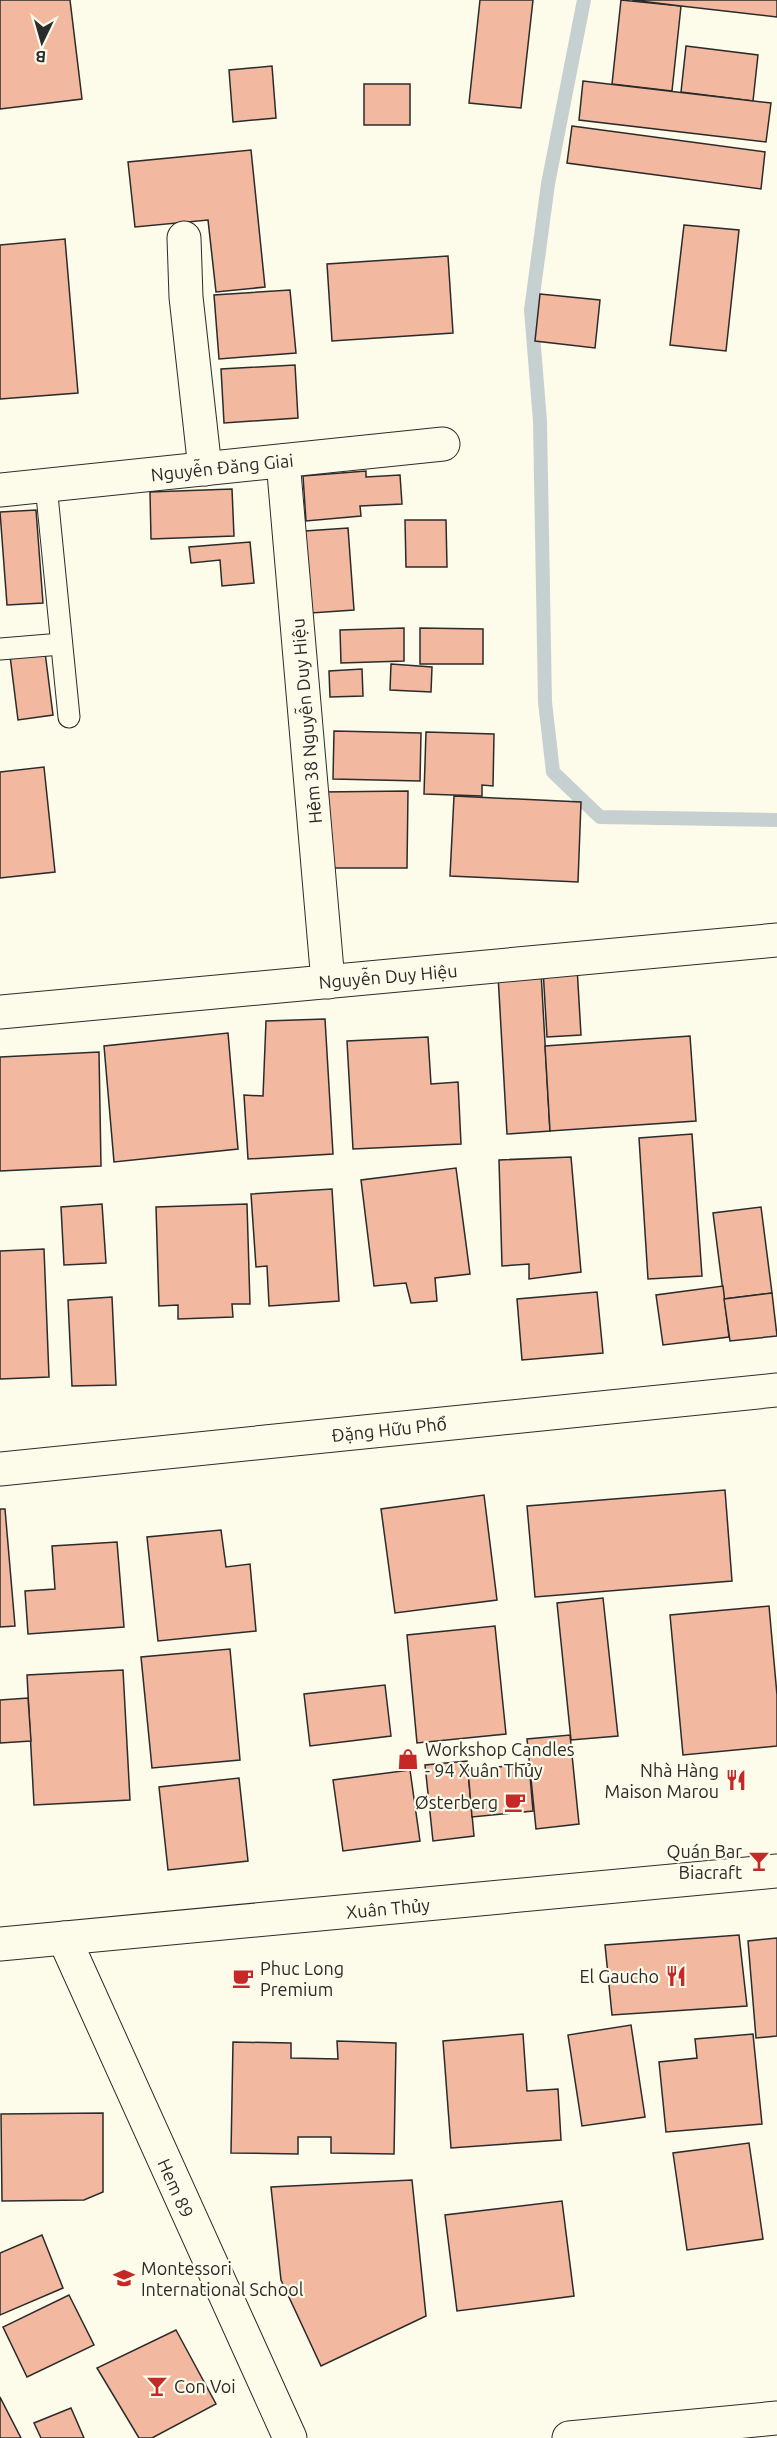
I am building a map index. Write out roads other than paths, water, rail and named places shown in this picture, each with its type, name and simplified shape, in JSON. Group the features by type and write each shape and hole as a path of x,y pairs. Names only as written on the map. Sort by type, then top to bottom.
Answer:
{"street":[{"path":"184,238 186,297 205,469"},
{"name":"Nguyễn Đăng Giai","path":"0,490 443,444"},
{"name":"Hẻm 38 Nguyễn Duy Hiệu","path":"283,461 328,982"},
{"name":"Nguyễn Duy Hiệu","path":"0,1012 777,940"},
{"name":"Đặng Hữu Phổ","path":"0,1469 777,1390"},
{"name":"Xuân Thủy","path":"0,1944 777,1871"},
{"name":"Hem 89","path":"64,1938 290,2438"},
{"path":"569,2438 777,2418"}],"lane":[{"path":"46,485 69,717"},
{"path":"0,649 61,644"}],"waterway":[{"path":"584,0 548,184 531,310 540,421 545,702 553,772 600,817 777,820"}],"place":[{"name":"Workshop Candles - 94 Xuân Thủy","path":"408,1759"},
{"name":"Nhà Hàng Maison Marou","path":"736,1780"},
{"name":"Østerberg","path":"515,1802"},
{"name":"Quán Bar Biacraft","path":"759,1861"},
{"name":"El Gaucho","path":"676,1976"},
{"name":"Phuc Long Premium","path":"243,1978"},
{"name":"Montessori International School","path":"124,2278"},
{"name":"Con Voi","path":"157,2386"}]}
